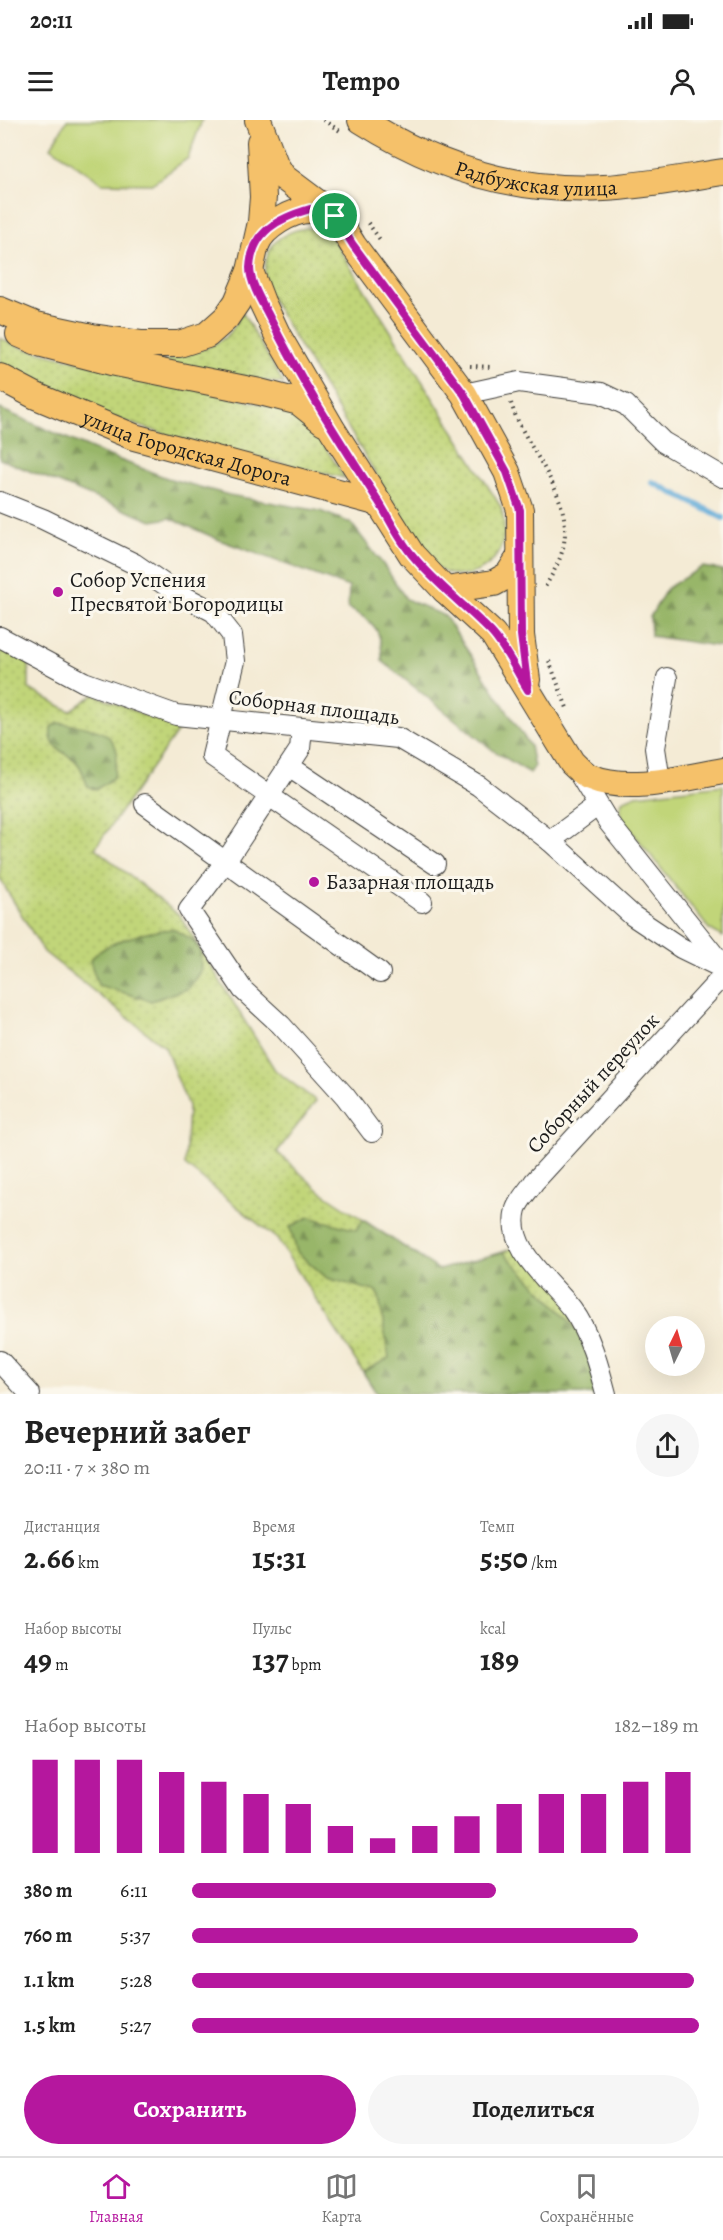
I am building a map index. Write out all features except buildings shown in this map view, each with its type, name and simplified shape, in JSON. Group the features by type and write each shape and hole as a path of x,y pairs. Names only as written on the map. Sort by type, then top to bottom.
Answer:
{"main road":[{"name":"Радбужская улица","path":"361,120 385,136 429,158 468,172 518,184 560,188 605,188 723,172"},
{"path":"258,122 275,164 284,177 335,216 353,245 464,394 502,463 520,510 521,635 528,690"},
{"path":"0,310 36,325 92,337 142,344 179,344 207,335 226,318 237,302 250,270 258,240 263,197 258,122"},
{"path":"258,240 268,227 296,213 310,209 335,216"},
{"path":"250,270 278,336 332,429 412,555 445,590 493,634 572,762 588,777 610,783 647,784 723,771"},
{"path":"0,325 42,344 111,362 299,402 332,429"},
{"name":"улица Городская Дорога","path":"0,377 36,396 134,437 379,503"},
{"path":"445,590 495,583 508,575 519,558"}],"street":[{"path":"464,394 519,382 601,393 626,405 663,442 723,477"},
{"path":"0,502 43,519 135,564 174,591 214,612 232,635 235,661 212,756 269,798 422,902"},
{"name":"Соборная площадь","path":"0,637 84,682 177,715 398,738 479,786 550,841 633,916 681,948 723,967"},
{"path":"660,781 656,748 667,678"},
{"path":"302,728 300,748 289,766 226,861 189,910 243,990 281,1025 345,1096 372,1132"},
{"path":"572,762 597,806 723,967"},
{"path":"289,766 435,864"},
{"path":"145,804 380,973"},
{"path":"550,841 597,806"},
{"name":"Соборный переулок","path":"606,1394 588,1336 572,1310 521,1248 514,1229 516,1207 534,1182 723,976"},
{"path":"0,1361 30,1394"}],"green space":[{"path":"67,120 202,120 188,158 152,184 102,183 51,147"},
{"path":"306,228 321,230 333,239 501,507 504,535 498,554 491,562 474,573 454,575 444,572 435,566 420,548 265,288 265,266 271,248 284,235"},
{"path":"242,312 284,384 160,362 197,351 224,339"},
{"path":"0,338 19,347 290,411 312,427 345,478 177,438 86,409 0,365"},
{"path":"0,409 96,451 167,478 229,495 320,511 351,523 406,599 445,616 530,746 534,767 530,773 494,751 382,661 382,650 375,628 365,618 348,608 349,587 222,541 170,518 152,521 0,459"},
{"path":"702,567 723,570 723,647 651,636 650,617 667,588"},
{"path":"0,647 29,663 29,689 70,711 94,694 151,718 182,725 95,848 180,916 275,1070 316,1101 277,1152 320,1191 439,1270 503,1252 525,1243 585,1310 606,1366 377,1394 277,1239 185,1165 188,1106 165,1047 44,952 0,879"},
{"path":"58,723 94,729 109,738 117,753 114,777 97,789 88,787 78,764 53,742 51,727"},
{"path":"723,785 723,937 709,929 622,819 620,809 622,801 636,795"},
{"path":"173,929 193,940 200,950 201,970 189,988 151,1001 98,985 90,961 96,954 127,938"},
{"path":"309,1217 356,1230 363,1220 439,1270 503,1252 569,1319 584,1342 599,1394 377,1394 363,1372 389,1358 378,1292 327,1278 297,1252 290,1227"}],"waterway":[{"path":"652,482 723,518"}],"place":[{"name":"Собор Успения Пресвятой Богородицы","path":"58,592"},
{"name":"Базарная площадь","path":"314,882"}],"route":[{"path":"310,209 335,216 353,245 464,394 507,472 520,510 521,635 528,690 493,634 445,590 412,555 332,429 278,336 262,302 250,270 258,240 268,227 296,213 310,209"}]}
